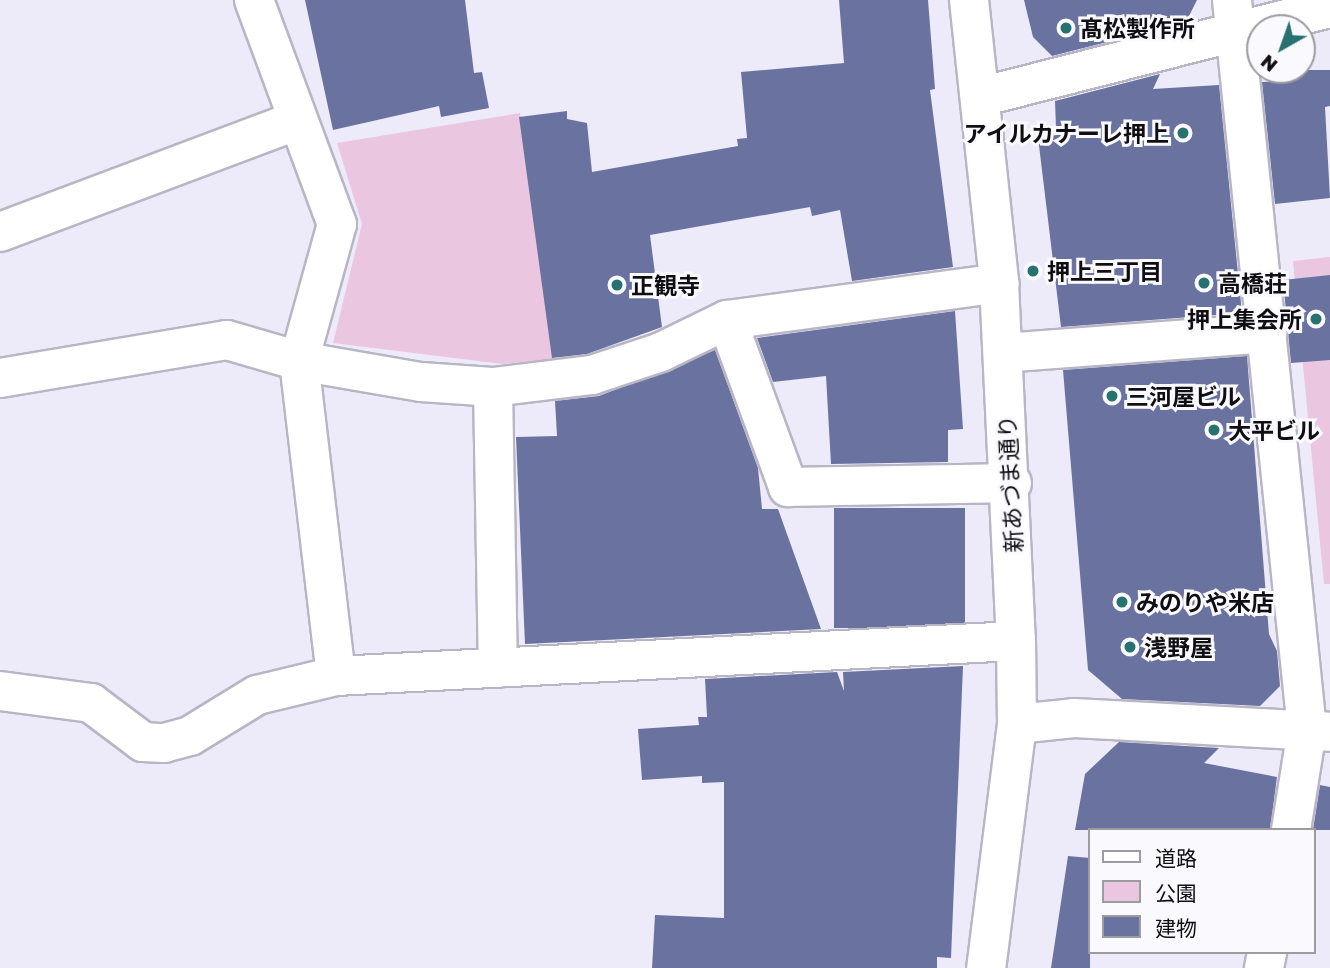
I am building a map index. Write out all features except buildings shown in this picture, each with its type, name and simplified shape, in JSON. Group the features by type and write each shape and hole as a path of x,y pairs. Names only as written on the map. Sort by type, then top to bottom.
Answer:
{"street":[{"path":"254,0 337,223 299,361 336,676"},
{"name":"新あづま通り","path":"970,0 999,283 1012,482 1016,641 1017,724 986,968"},
{"path":"980,97 1235,16 1330,8"},
{"path":"1235,16 1267,333 1319,731 1292,828"},
{"path":"0,232 298,120"},
{"path":"0,378 228,340 299,361 493,387 592,375 662,352 727,320 999,283"},
{"path":"727,320 788,487 1012,482"},
{"path":"1003,353 1267,333"},
{"path":"493,387 498,668"},
{"path":"0,691 91,704 143,742 164,743 190,736 257,695 336,676 1016,641"},
{"path":"1017,724 1074,718 1319,731"}],"green space":[{"path":"520,113 555,359 502,364 333,343 362,224 337,143"},
{"path":"1330,257 1330,584 1324,584 1293,261"}],"place":[{"name":"髙松製作所","path":"1066,28"},
{"name":"アイルカナーレ押上","path":"1183,133"},
{"name":"押上三丁目","path":"1033,271"},
{"name":"高橋荘","path":"1204,283"},
{"name":"正観寺","path":"617,285"},
{"name":"押上集会所","path":"1316,319"},
{"name":"三河屋ビル","path":"1112,396"},
{"name":"大平ビル","path":"1214,430"},
{"name":"みのりや米店","path":"1122,602"},
{"name":"浅野屋","path":"1130,647"}]}
